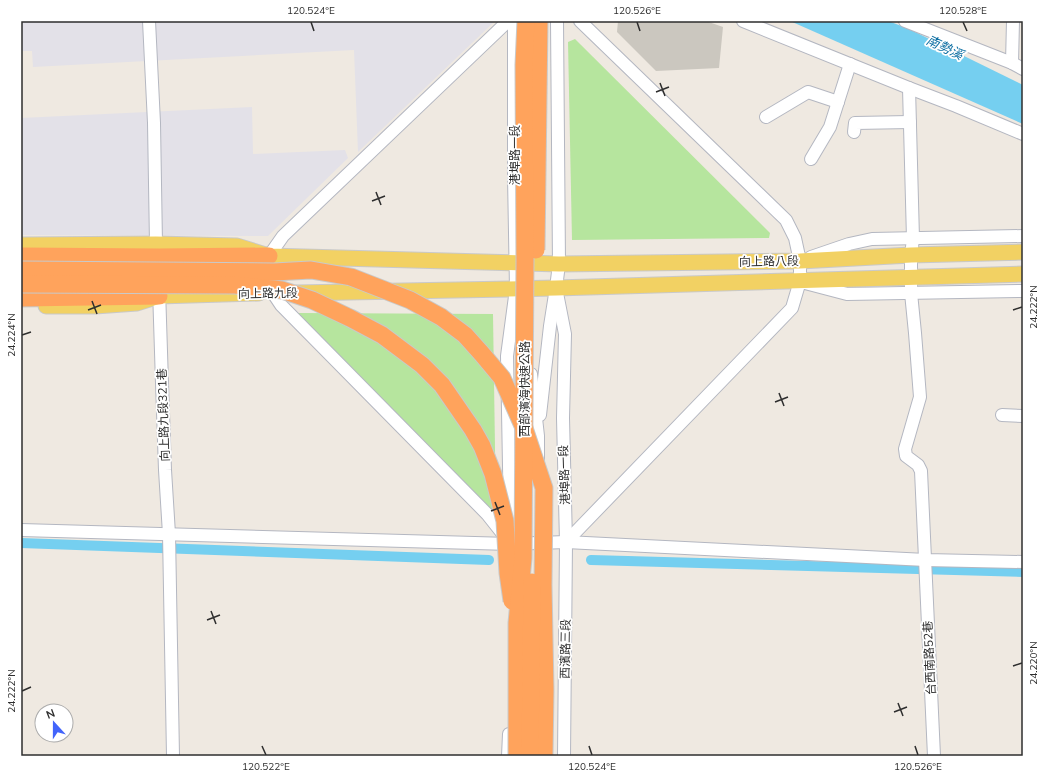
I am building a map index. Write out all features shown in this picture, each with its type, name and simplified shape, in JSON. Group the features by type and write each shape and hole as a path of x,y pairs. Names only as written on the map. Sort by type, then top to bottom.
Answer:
{"highway":[{"name":"西部濱海快速公路","path":"517,756 517,623 522,558 525,269 524,66 526,21"},
{"name":"西部濱海快速公路","path":"530,756 539,21"},
{"path":"21,256 158,251 269,256"},
{"path":"21,270 266,272 311,270 351,277 410,300 441,317 465,335 502,378 524,428 544,488 544,756"},
{"path":"21,284 235,285 282,290 312,300 382,335 422,365 442,385 473,430 482,446 493,474 505,521 508,573 514,614 517,623"},
{"path":"21,298 159,296"}],"main road":[{"path":"21,245 158,251"},
{"name":"向上路八段","path":"515,263 559,264 800,261 911,255 1023,252"},
{"path":"21,275 159,277 239,268 269,256 515,263"},
{"name":"向上路八段","path":"516,289 1023,274"},
{"path":"91,275 159,296"},
{"name":"向上路九段","path":"21,305 95,306 137,303 159,296 516,289"}],"street":[{"name":"向上路九段321巷","path":"149,21 154,123 162,406 170,534 173,756"},
{"path":"508,21 283,236 269,256 265,273 273,293 281,305 487,514 510,544 510,684 508,756"},
{"name":"港埠路一段","path":"514,21 516,289 529,359 538,436"},
{"name":"港埠路一段","path":"538,543 538,436 550,326 559,264 557,21"},
{"path":"566,542 792,308 800,281 800,261 795,238 786,220 580,21"},
{"path":"743,21 1023,134"},
{"path":"905,21 1012,63 1023,69"},
{"path":"1012,63 1013,21"},
{"path":"811,159 830,127 850,64"},
{"name":"台西南路52巷","path":"909,88 913,239 911,255 911,293 920,397 905,449 906,456 918,465 921,472 934,756"},
{"path":"766,117 808,92 838,102"},
{"path":"854,132 854,123 910,122"},
{"path":"800,261 849,244 872,239 1023,236"},
{"path":"800,281 816,287 847,294 1023,291"},
{"name":"港埠路一段","path":"556,288 565,334 563,418 566,542"},
{"name":"港埠路一段","path":"510,544 507,356 516,289"},
{"path":"1002,415 1023,416"},
{"path":"21,530 510,544 566,542 926,567 1023,562"},
{"name":"西濱路三段","path":"564,756 566,542"},
{"path":"537,756 538,543"}],"shaded area":[{"path":"21,21 495,21 358,152 354,50 33,67 32,51 21,51"},
{"path":"252,107 253,154 345,150 348,158 268,236 21,235 21,118"}],"green space":[{"path":"575,39 770,233 769,238 572,240 568,42"},
{"path":"299,313 493,314 496,515 492,517 298,318"}],"water":[{"name":"南勢溪","path":"790,21 888,21 907,28 1023,85 1023,124"}],"building":[{"path":"618,21 706,21 723,27 719,68 656,71 617,32"}],"waterway":[{"path":"21,543 489,560"},
{"path":"591,560 1023,572"}]}
